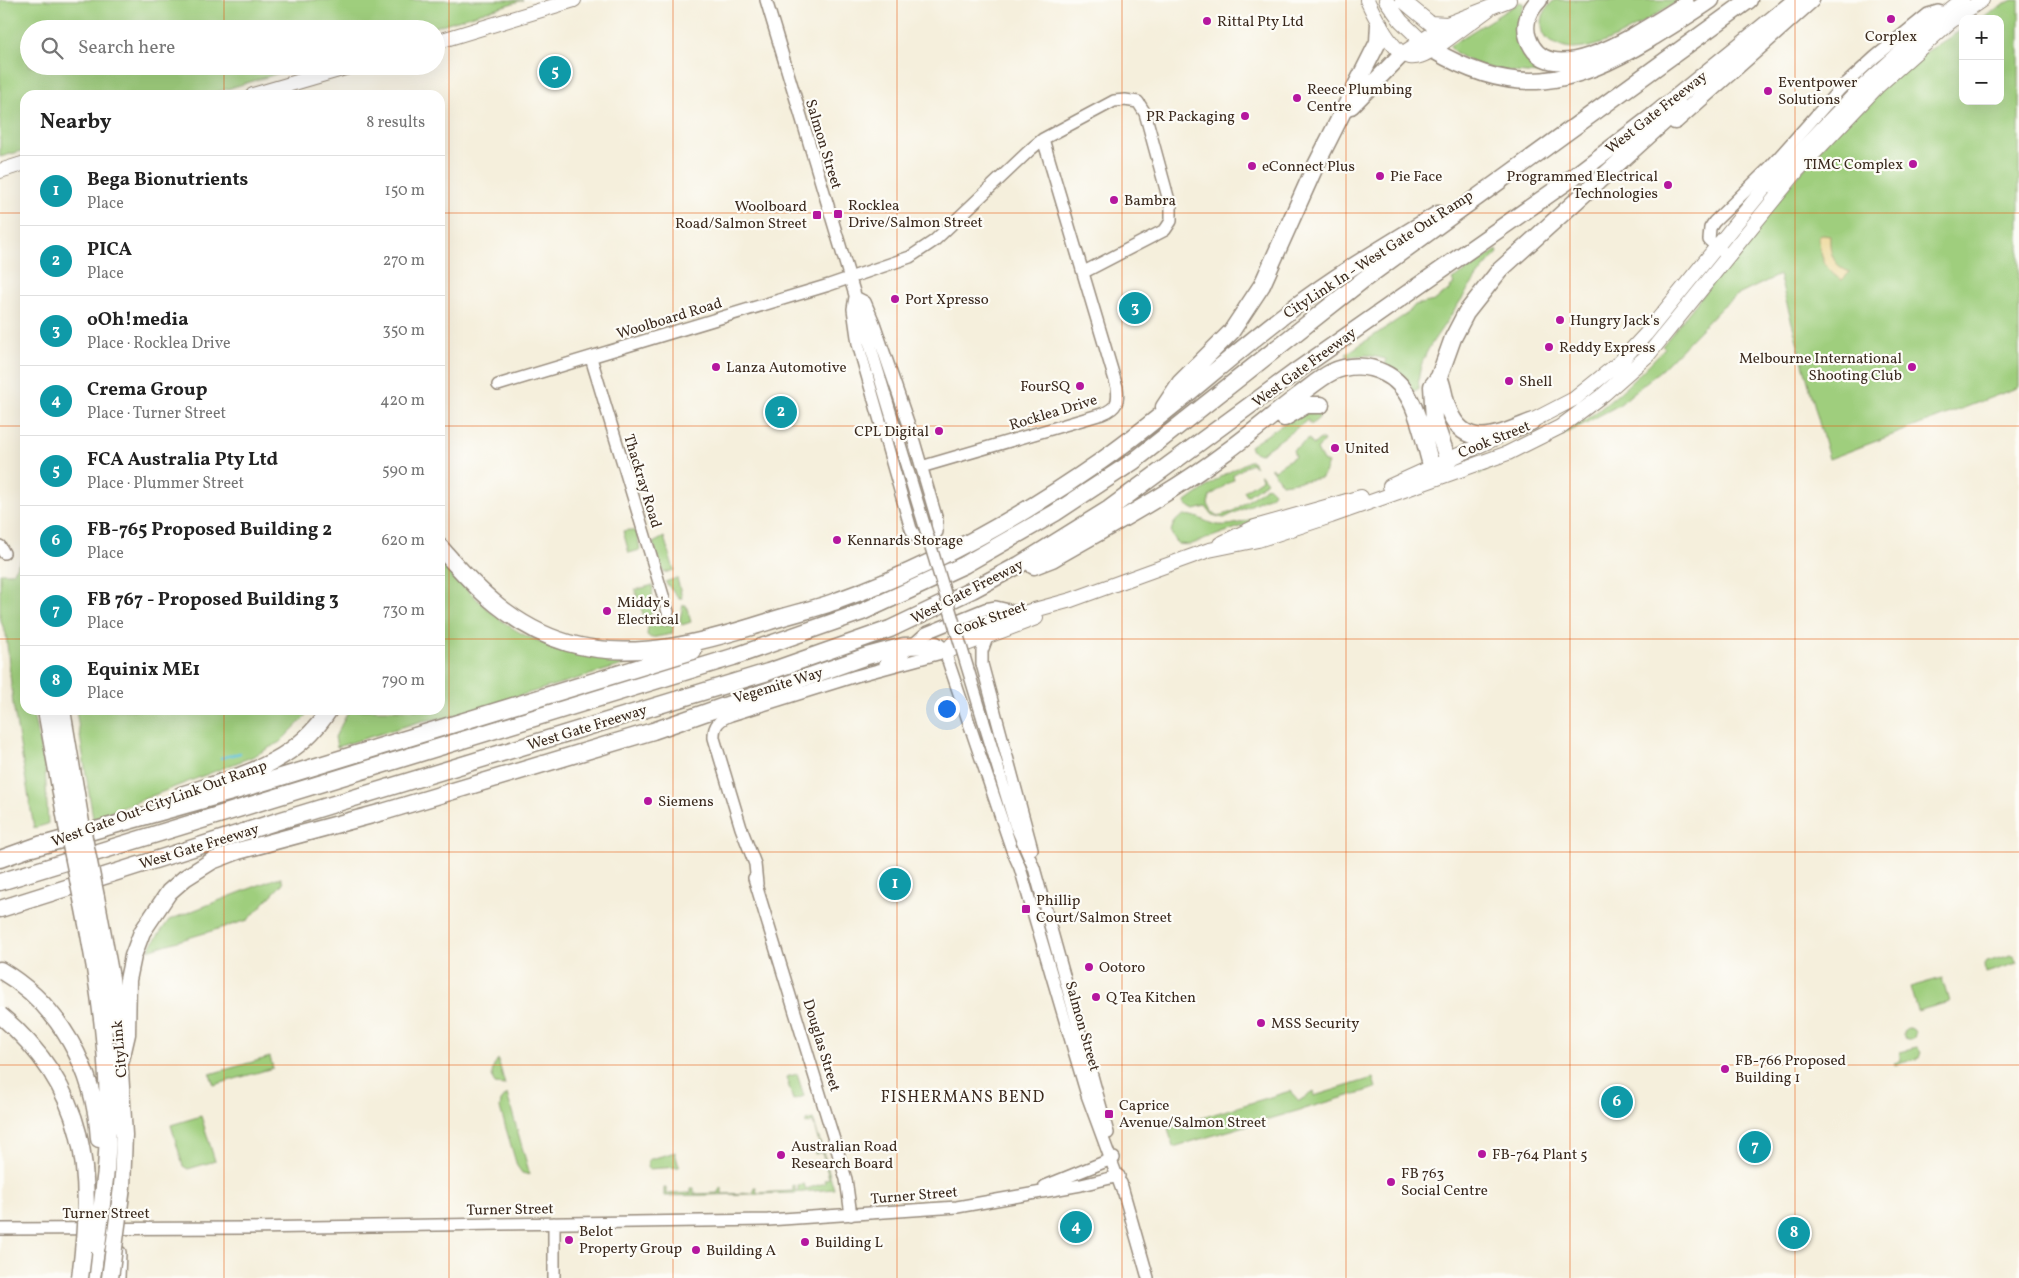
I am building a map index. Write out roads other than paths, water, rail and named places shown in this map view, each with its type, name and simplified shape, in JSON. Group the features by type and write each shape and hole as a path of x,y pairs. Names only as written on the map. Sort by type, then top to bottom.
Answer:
{"highway":[{"path":"1539,0 1528,16 1528,38 1532,46 1543,57 1565,63 1580,60 1614,46 1694,0"},
{"path":"1426,49 1463,66 1491,76 1527,81 1561,79 1582,74 1612,62 1711,0"},
{"name":"West Gate Freeway","path":"0,882 733,657 808,632 908,593 1009,540 1097,486 1134,460 1363,280 1749,0"},
{"name":"West Gate Freeway","path":"0,909 265,825 768,672 890,629 972,590 1019,565 1109,510 1298,370 1580,172 1796,0"},
{"path":"1555,221 1569,217 1603,188 1700,98 1811,0"},
{"path":"1156,420 1180,383 1222,344 1248,309 1271,268 1314,169 1378,42 1379,24"},
{"path":"1450,467 1434,420 1431,401 1432,386 1438,377 1453,338 1482,291 1508,262 1676,110 1747,40"},
{"path":"1333,132 1363,92 1402,54"},
{"name":"CityLink In - West Gate Out Ramp","path":"839,600 917,567 970,540 1064,486 1156,420 1268,327 1317,291 1536,154"},
{"path":"972,590 1052,559 1164,495 1227,451 1326,376 1341,369 1360,366 1388,374 1403,388 1415,412 1434,473"},
{"path":"1438,377 1453,419 1468,434 1479,437 1492,435 1531,422"},
{"path":"1227,451 1249,441 1302,407 1321,405"},
{"path":"445,552 490,601 519,622 542,634 567,643 598,649 636,651 678,645 743,630 839,600"},
{"path":"32,848 235,792 500,709 653,664 782,622 839,600"},
{"path":"529,768 682,715 838,656 890,629"},
{"path":"116,1035 137,943 151,916 169,892 197,870 238,851 359,819 696,717 867,656 912,645 936,645 945,652"},
{"path":"48,715 60,754"},
{"path":"60,754 62,715"},
{"name":"West Gate Out-CityLink Out Ramp","path":"0,859 274,762 304,741 325,715"},
{"name":"CityLink","path":"60,754 89,900 97,978 116,1035 120,1064 124,1164 110,1278"},
{"path":"0,970 20,983 47,1008 71,1042 92,1094 98,1120 99,1151 106,1170"},
{"path":"0,1015 28,1040 44,1060 62,1088 76,1124 84,1161 86,1191 80,1278"},
{"name":"CityLink","path":"92,1278 106,1170 109,1097 116,1035"}],"main road":[{"path":"445,39 574,0"},
{"path":"1367,0 1379,24 1402,54 1426,49 1489,9"},
{"path":"1386,0 1401,21 1426,49"},
{"path":"1402,0 1430,23 1447,24 1509,0"},
{"name":"Cook Street","path":"1450,467 1574,399 1620,362 1646,334 1762,191 1814,136 1894,58 1962,0"},
{"name":"Cook Street","path":"945,652 955,640 968,631 1022,613 1071,600 1368,494 1534,442 1560,427 1593,404 1653,349 1797,171 1865,99 1950,22 1982,0"},
{"path":"1426,49 1447,24"},
{"path":"270,90 321,75"},
{"path":"0,171 20,165"},
{"name":"Cook Street","path":"945,652 1045,615 1071,600"}],"street":[{"name":"Salmon Street","path":"766,0 1015,824 1034,868"},
{"name":"Cook Street","path":"1716,247 1710,240 1710,228 1714,222 1747,191 1839,90 1893,41 1930,12 1938,11 1945,13"},
{"path":"849,278 900,261 928,247 1043,139 1114,101 1138,102 1145,113 1171,208 1171,220 1165,230 1084,272"},
{"path":"1814,118 1814,136"},
{"name":"Rocklea Drive","path":"921,467 1114,409 1118,404 1117,387 1043,139"},
{"path":"1716,247 1729,257"},
{"name":"Woolboard Road","path":"498,385 849,278"},
{"name":"Salmon Street","path":"855,297 865,302 874,323 938,525 934,535 925,540 916,537 912,532 858,344 853,309 855,297"},
{"name":"Thackray Road","path":"591,358 668,612"},
{"name":"Cook Street","path":"953,622 993,607 1022,613"},
{"name":"Vegemite Way","path":"856,676 897,658 926,633 953,622"},
{"name":"Salmon Street","path":"988,635 981,653 984,673 1033,853 1034,868 1073,1031"},
{"name":"Salmon Street","path":"945,652 1012,850 1020,868 1073,1031 1148,1278"},
{"name":"Vegemite Way","path":"715,728 719,721 726,716 856,676 945,652"},
{"path":"956,685 965,673 984,673"},
{"name":"Douglas Street","path":"715,728 715,742 740,828 745,857 757,884 843,1170 851,1215"},
{"name":"Salmon Street","path":"1015,824 1020,868"},
{"name":"Turner Street","path":"1020,1195 1113,1158"},
{"name":"Turner Street","path":"0,1229 760,1220 950,1207 1074,1187 1118,1176"},
{"path":"554,1223 554,1278"},
{"path":"119,1278 120,1228"}],"waterway":[{"path":"221,758 240,753"}],"place":[{"name":"Corplex","path":"1891,19"},
{"name":"Rittal Pty Ltd","path":"1207,21"},
{"name":"FCA Australia Pty Ltd","path":"555,72"},
{"name":"Eventpower Solutions","path":"1768,91"},
{"name":"Reece Plumbing Centre","path":"1297,98"},
{"name":"PR Packaging","path":"1245,116"},
{"name":"TIMC Complex","path":"1913,164"},
{"name":"eConnect Plus","path":"1252,166"},
{"name":"Pie Face","path":"1380,176"},
{"name":"Programmed Electrical Technologies","path":"1668,185"},
{"name":"Bambra","path":"1114,200"},
{"name":"Rocklea Drive/Salmon Street","path":"838,214"},
{"name":"Woolboard Road/Salmon Street","path":"817,215"},
{"name":"Port Xpresso","path":"895,299"},
{"name":"oOh!media","path":"1135,308"},
{"name":"Hungry Jack's","path":"1560,320"},
{"name":"Reddy Express","path":"1549,347"},
{"name":"Lanza Automotive","path":"716,367"},
{"name":"Melbourne International Shooting Club","path":"1912,367"},
{"name":"Shell","path":"1509,381"},
{"name":"FourSQ","path":"1080,386"},
{"name":"PICA","path":"781,412"},
{"name":"CPL Digital","path":"939,431"},
{"name":"United","path":"1335,448"},
{"name":"Kennards Storage","path":"837,540"},
{"name":"Middy's Electrical","path":"607,611"},
{"name":"Siemens","path":"648,801"},
{"name":"Bega Bionutrients","path":"895,884"},
{"name":"Phillip Court/Salmon Street","path":"1026,909"},
{"name":"Ootoro","path":"1089,967"},
{"name":"Q Tea Kitchen","path":"1096,997"},
{"name":"MSS Security","path":"1261,1023"},
{"name":"FB-766 Proposed Building 1","path":"1725,1069"},
{"name":"FB-765 Proposed Building 2","path":"1617,1102"},
{"name":"Caprice Avenue/Salmon Street","path":"1109,1114"},
{"name":"FB 767 - Proposed Building 3","path":"1755,1147"},
{"name":"FB-764 Plant 5","path":"1482,1154"},
{"name":"Australian Road Research Board","path":"781,1155"},
{"name":"FB 763 Social Centre","path":"1391,1182"},
{"name":"Crema Group","path":"1076,1227"},
{"name":"Equinix ME1","path":"1794,1233"},
{"name":"Belot Property Group","path":"569,1240"},
{"name":"Building L","path":"805,1242"},
{"name":"Building A","path":"696,1250"}],"district":[{"name":"FISHERMANS BEND","path":"963,1096"}]}
